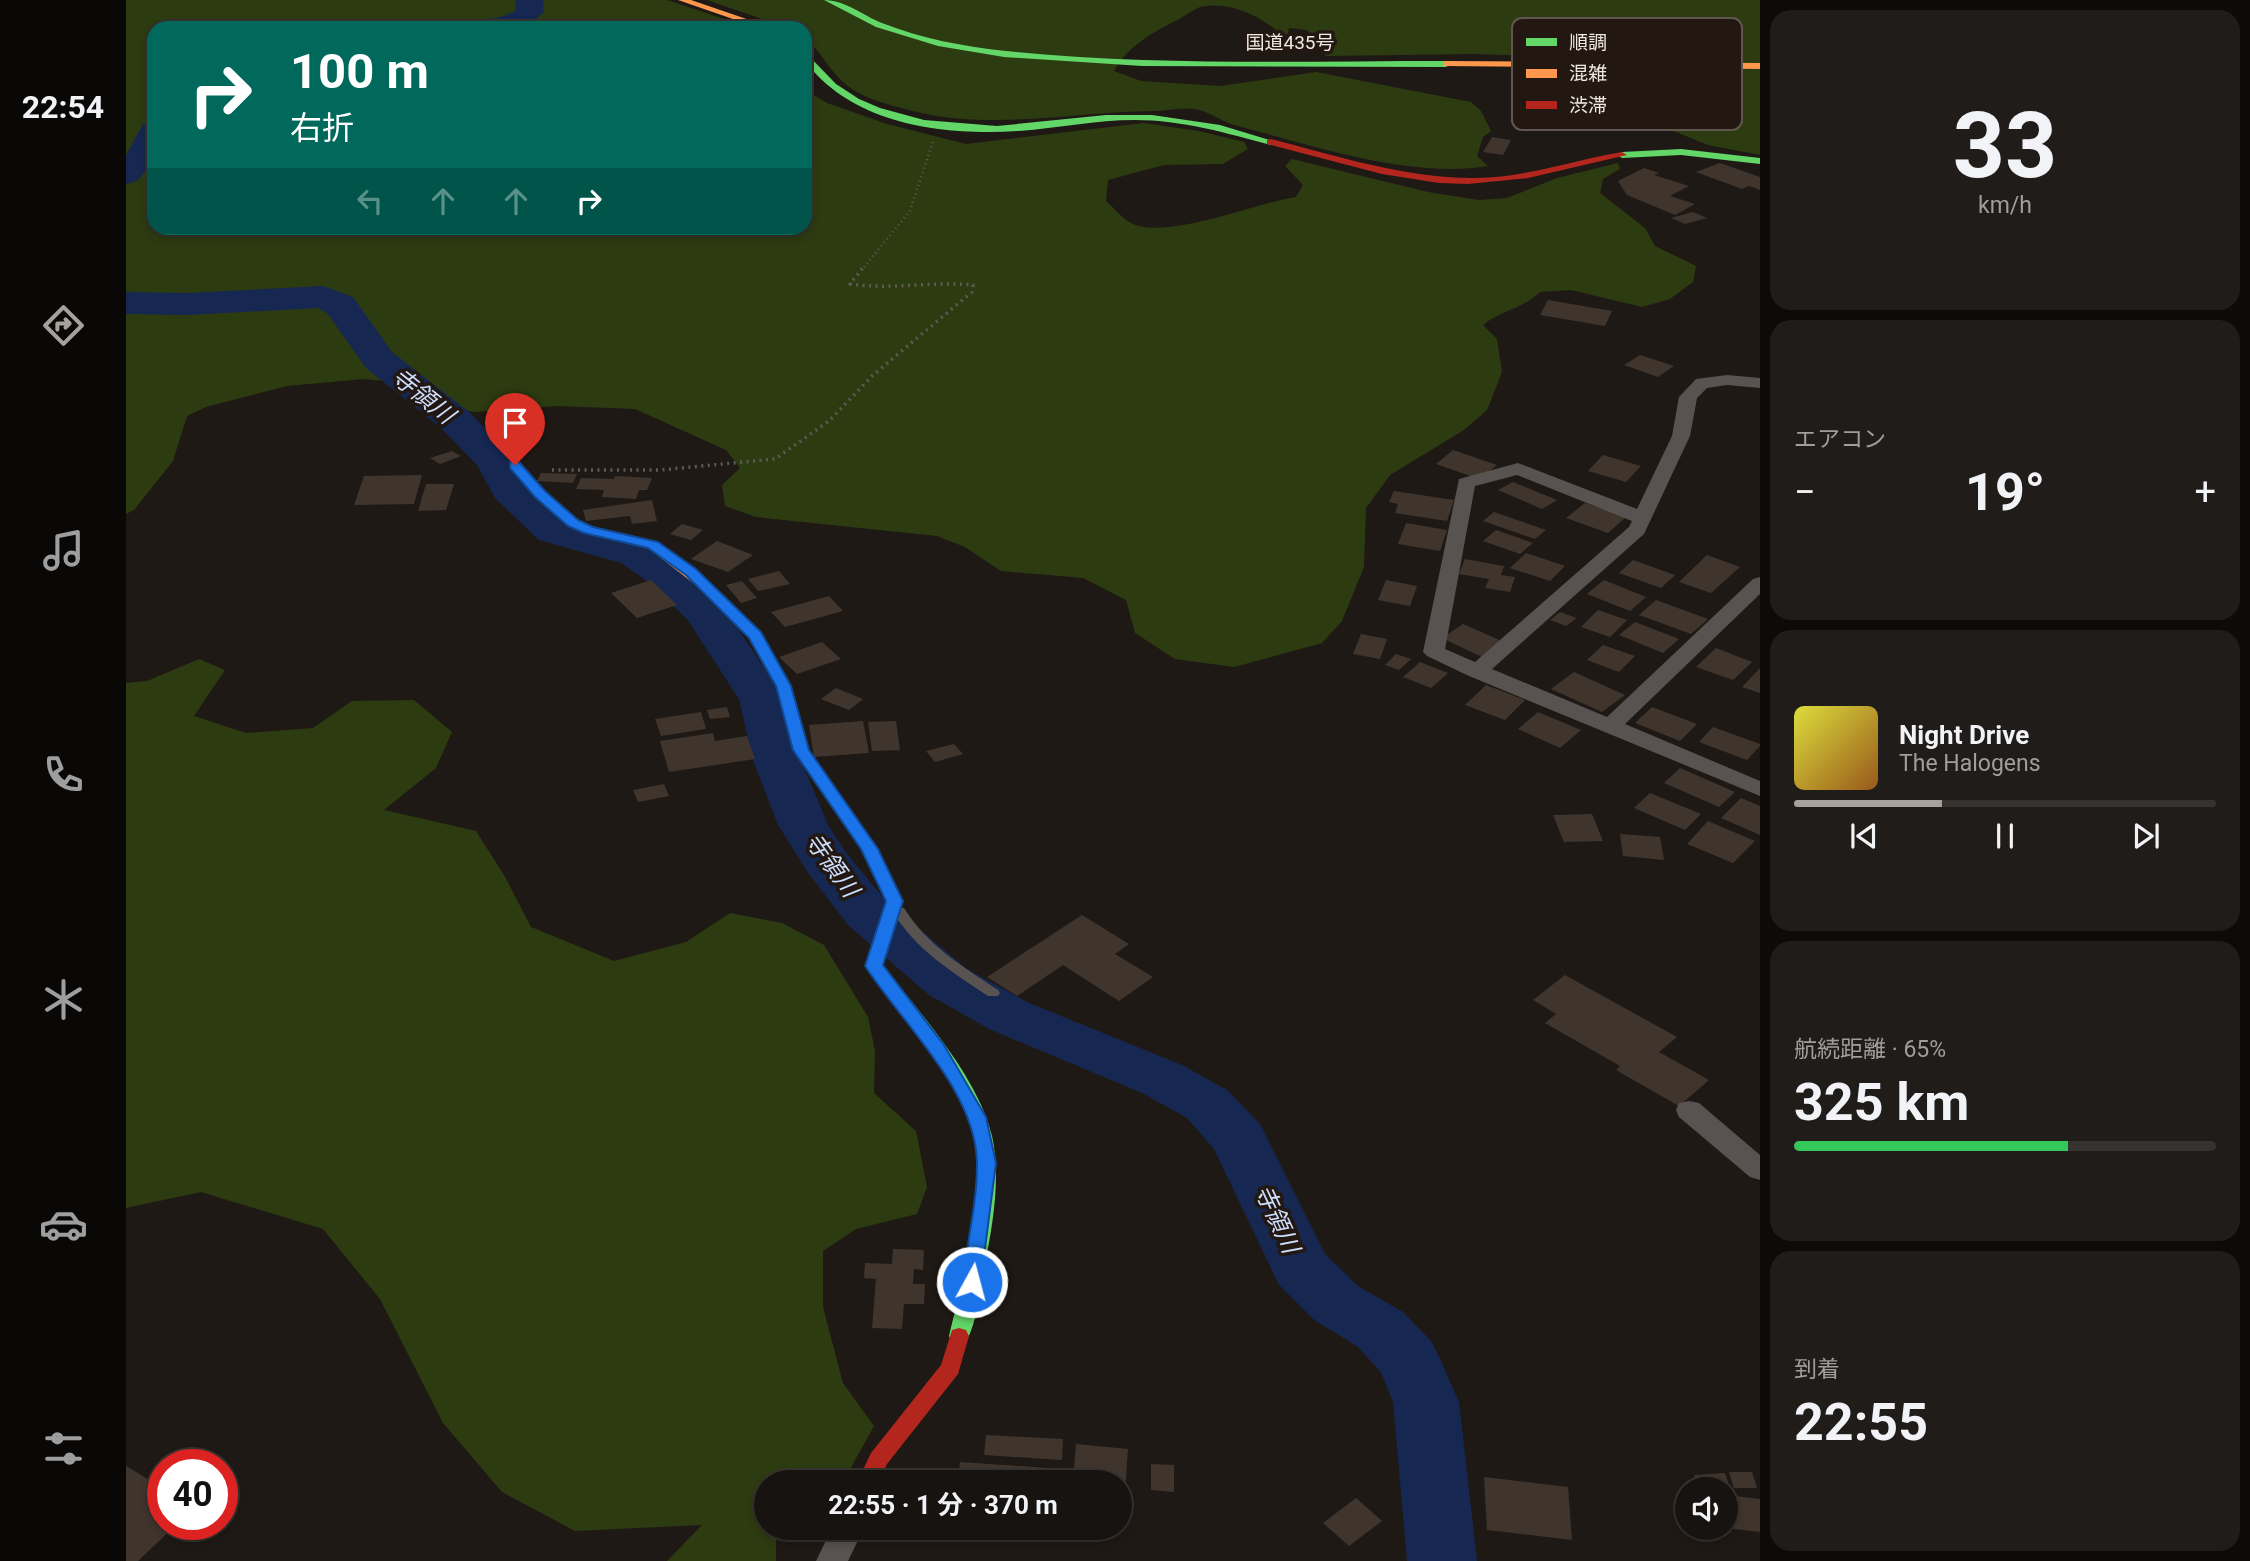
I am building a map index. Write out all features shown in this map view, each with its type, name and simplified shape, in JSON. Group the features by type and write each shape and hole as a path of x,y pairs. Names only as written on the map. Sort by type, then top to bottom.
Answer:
{"main road":[{"path":"682,0 746,21"},
{"name":"国道435号","path":"828,0 865,19 936,41 1064,59 1512,64"},
{"path":"812,64 833,90 860,104 938,125 995,130 1100,118 1156,117 1220,130 1371,169 1442,180 1510,178 1635,152 1676,151 1760,161"},
{"name":"国道435号","path":"1742,66 1760,66"},
{"path":"517,468 573,523 588,530 653,545 691,572 755,636 783,686 801,750 869,849 893,906 874,966 937,1050 977,1117 987,1163 972,1282 951,1368 874,1470"}],"street":[{"path":"1477,671 1637,530 1681,436 1688,397 1702,383 1727,380 1760,383"},
{"path":"1642,518 1518,469 1466,483 1434,652 1611,725 1755,780"},
{"path":"1611,725 1760,583"},
{"path":"1689,1110 1760,1170"},
{"path":"832,1561 842,1540"}],"lane":[{"path":"893,906 905,924 941,957 993,993"}],"path":[{"path":"517,468 660,470 775,459 830,421 872,376 972,292 973,285 953,282 867,288 850,285 910,211 938,125"}],"green space":[{"path":"126,0 667,0 730,21 147,21 147,235 812,235 812,94 827,103 887,124 966,144 1144,123 1199,131 1244,142 1248,149 1223,164 1164,165 1108,180 1106,201 1131,223 1146,227 1188,224 1296,197 1303,185 1285,166 1292,159 1428,192 1479,200 1507,198 1557,178 1618,163 1620,169 1603,179 1600,193 1645,228 1655,246 1696,266 1693,282 1670,299 1642,307 1571,290 1540,292 1483,325 1497,339 1502,372 1487,410 1464,430 1390,475 1366,508 1364,567 1342,621 1322,643 1234,667 1175,659 1135,633 1126,600 1083,578 1001,571 965,547 937,536 756,517 725,506 722,485 740,468 726,450 635,409 558,406 474,412 449,406 416,384 364,379 287,386 206,407 187,416 173,461 134,510 126,514"},
{"path":"707,0 1760,0 1760,155 1708,145 1671,130 1742,130 1742,18 1512,18 1512,55 1326,56 1307,30 1289,28 1287,39 1247,12 1224,6 1200,7 1146,38 1125,55 1114,71 1141,81 1220,86 1316,72 1471,102 1481,111 1491,131 1483,137 1477,156 1488,166 1458,169 1426,168 1360,158 1234,125 1195,109 997,120 936,116 888,104 853,90 839,78 812,45 812,21 768,21"},
{"path":"199,659 225,670 194,716 246,733 313,728 352,701 414,700 452,732 436,768 384,810 476,831 504,875 531,927 614,961 686,942 730,913 782,923 824,945 868,1017 875,1051 874,1093 916,1131 927,1187 917,1214 856,1229 823,1251 823,1307 843,1383 874,1426 850,1470 754,1470 754,1540 776,1540 776,1561 667,1561 702,1525 575,1531 502,1492 443,1423 380,1299 323,1229 201,1192 126,1208 126,683 147,681"}],"building":[{"path":"1492,137 1511,140 1503,155 1483,152"},
{"path":"1720,163 1760,177 1760,190 1749,186 1742,189 1696,172"},
{"path":"1644,168 1659,173 1654,175 1689,186 1670,196 1695,204 1675,215 1627,195 1618,181"},
{"path":"1693,212 1707,218 1685,224 1671,218"},
{"path":"1548,300 1612,311 1605,326 1540,315"},
{"path":"1640,355 1674,366 1658,377 1624,365"},
{"path":"1453,450 1497,465 1479,479 1436,464"},
{"path":"452,451 461,456 440,464 430,458"},
{"path":"1603,455 1641,466 1626,482 1588,471"},
{"path":"541,473 577,474 573,483 537,481"},
{"path":"422,475 414,504 354,505 364,476"},
{"path":"615,476 652,478 647,490 639,490 636,499 602,497 604,490 576,489 581,478 614,479"},
{"path":"1513,482 1557,500 1542,509 1498,490"},
{"path":"426,484 454,484 446,510 418,511"},
{"path":"1394,491 1454,500 1447,521 1395,513 1398,504 1389,502"},
{"path":"652,500 657,521 632,524 630,516 586,521 583,510"},
{"path":"1585,503 1626,517 1608,533 1566,518"},
{"path":"1494,512 1546,530 1535,539 1483,521"},
{"path":"1406,523 1447,530 1440,551 1398,544"},
{"path":"682,524 703,530 691,540 670,534"},
{"path":"1496,530 1533,543 1520,554 1483,541"},
{"path":"717,541 753,555 728,572 691,559"},
{"path":"1526,553 1565,566 1550,581 1510,568"},
{"path":"1707,555 1740,567 1711,593 1679,582"},
{"path":"1465,559 1504,566 1501,575 1515,577 1510,592 1485,588 1489,579 1459,574"},
{"path":"1633,560 1675,575 1661,588 1619,573"},
{"path":"779,571 790,584 758,591 748,579"},
{"path":"651,580 677,605 637,618 611,593"},
{"path":"1386,580 1417,586 1410,606 1378,600"},
{"path":"1604,580 1646,597 1630,611 1587,594"},
{"path":"742,581 757,598 741,603 726,585"},
{"path":"829,596 843,611 785,627 771,612"},
{"path":"1656,600 1708,619 1691,634 1639,615"},
{"path":"1598,610 1627,620 1610,637 1581,627"},
{"path":"1560,612 1577,618 1566,626 1550,620"},
{"path":"1635,622 1679,639 1663,653 1619,635"},
{"path":"1463,624 1504,642 1482,657 1442,638"},
{"path":"1361,634 1387,639 1380,659 1353,654"},
{"path":"822,642 841,659 797,674 779,657"},
{"path":"1603,645 1635,656 1619,672 1587,660"},
{"path":"1716,648 1752,662 1733,680 1696,667"},
{"path":"1396,654 1411,659 1399,670 1385,665"},
{"path":"1420,662 1448,673 1431,688 1403,677"},
{"path":"1760,668 1760,693 1742,687"},
{"path":"1574,672 1625,695 1602,712 1551,689"},
{"path":"1486,685 1525,700 1505,720 1465,705"},
{"path":"836,688 863,699 849,710 821,699"},
{"path":"727,707 730,717 710,719 707,710"},
{"path":"1652,707 1697,724 1680,741 1635,723"},
{"path":"701,712 706,729 661,736 655,719"},
{"path":"1538,712 1581,730 1560,748 1518,729"},
{"path":"863,721 869,753 814,757 809,725"},
{"path":"896,721 900,750 872,751 868,722"},
{"path":"1713,727 1760,746 1747,760 1699,742"},
{"path":"713,733 715,741 747,736 755,759 669,772 660,741"},
{"path":"954,744 963,754 935,762 926,751"},
{"path":"1680,768 1735,792 1719,807 1664,783"},
{"path":"664,784 669,796 638,802 633,790"},
{"path":"1650,793 1701,814 1685,830 1634,808"},
{"path":"1741,798 1760,806 1760,835 1721,818"},
{"path":"1592,814 1603,841 1564,842 1553,815"},
{"path":"1708,821 1755,841 1733,863 1687,844"},
{"path":"1620,834 1660,837 1664,860 1623,856"},
{"path":"1082,915 1129,944 1115,954 1153,977 1119,1001 1063,965 1017,996 987,977"},
{"path":"1565,975 1677,1037 1659,1052 1709,1080 1679,1106 1616,1070 1620,1066 1545,1023 1556,1014 1533,1000"},
{"path":"893,1249 924,1250 923,1270 914,1269 913,1284 925,1284 924,1304 904,1304 902,1329 872,1328 876,1279 864,1278 865,1263 892,1264"},
{"path":"986,1435 1063,1439 1062,1460 984,1455"},
{"path":"1076,1444 1128,1449 1127,1470 1074,1470"},
{"path":"960,1462 1048,1468 1048,1470 959,1470"},
{"path":"1151,1464 1174,1465 1174,1492 1151,1490"},
{"path":"126,1466 147,1478 147,1540 160,1540 138,1561 126,1561"},
{"path":"1729,1472 1752,1472 1757,1488 1738,1488 1738,1477 1731,1477"},
{"path":"1725,1473 1726,1477 1695,1477 1694,1475"},
{"path":"1484,1477 1568,1487 1572,1540 1487,1530"},
{"path":"1738,1496 1760,1499 1760,1532 1738,1529"},
{"path":"1356,1498 1382,1521 1349,1546 1323,1523"}],"waterway":[{"name":"寺領川","path":"518,21 530,12 529,0"},
{"name":"寺領川","path":"126,174 147,146"},
{"name":"寺領川","path":"126,303 188,304 323,297 340,305 379,360 454,419 494,460 510,489 554,531 636,554 659,570 704,611 762,699 777,760 803,825 827,863 867,913 948,982 1009,1016 1162,1079 1207,1104 1239,1139 1301,1269 1336,1303 1380,1329 1408,1359 1426,1402 1442,1561"}],"traffic: fast":[{"path":"828,0 879,25 938,43 1004,54 1142,63 1446,64"},
{"path":"812,64 828,83 855,101 900,118 924,123 997,129 1135,117 1203,125 1271,142"},
{"path":"1622,155 1681,152 1760,161"},
{"path":"702,583 755,636 783,686 801,750 869,849 894,901 874,966 955,1076 976,1116 983,1138 985,1194 971,1286 959,1336"}],"traffic: slow":[{"path":"682,0 746,21"},
{"path":"1446,64 1512,64"},
{"path":"1742,66 1760,66"},
{"path":"515,465 540,494 573,523 588,530 653,545 702,583"}],"traffic: jam":[{"path":"1271,142 1382,171 1439,180 1512,178 1622,155"},
{"path":"874,1470 879,1459 951,1368 959,1336"}],"route":[{"path":"515,465 540,494 573,523 588,530 653,545 691,572 755,636 783,686 801,750 869,849 894,901 874,966 888,989 937,1050 977,1117 987,1163 972,1282"}]}
